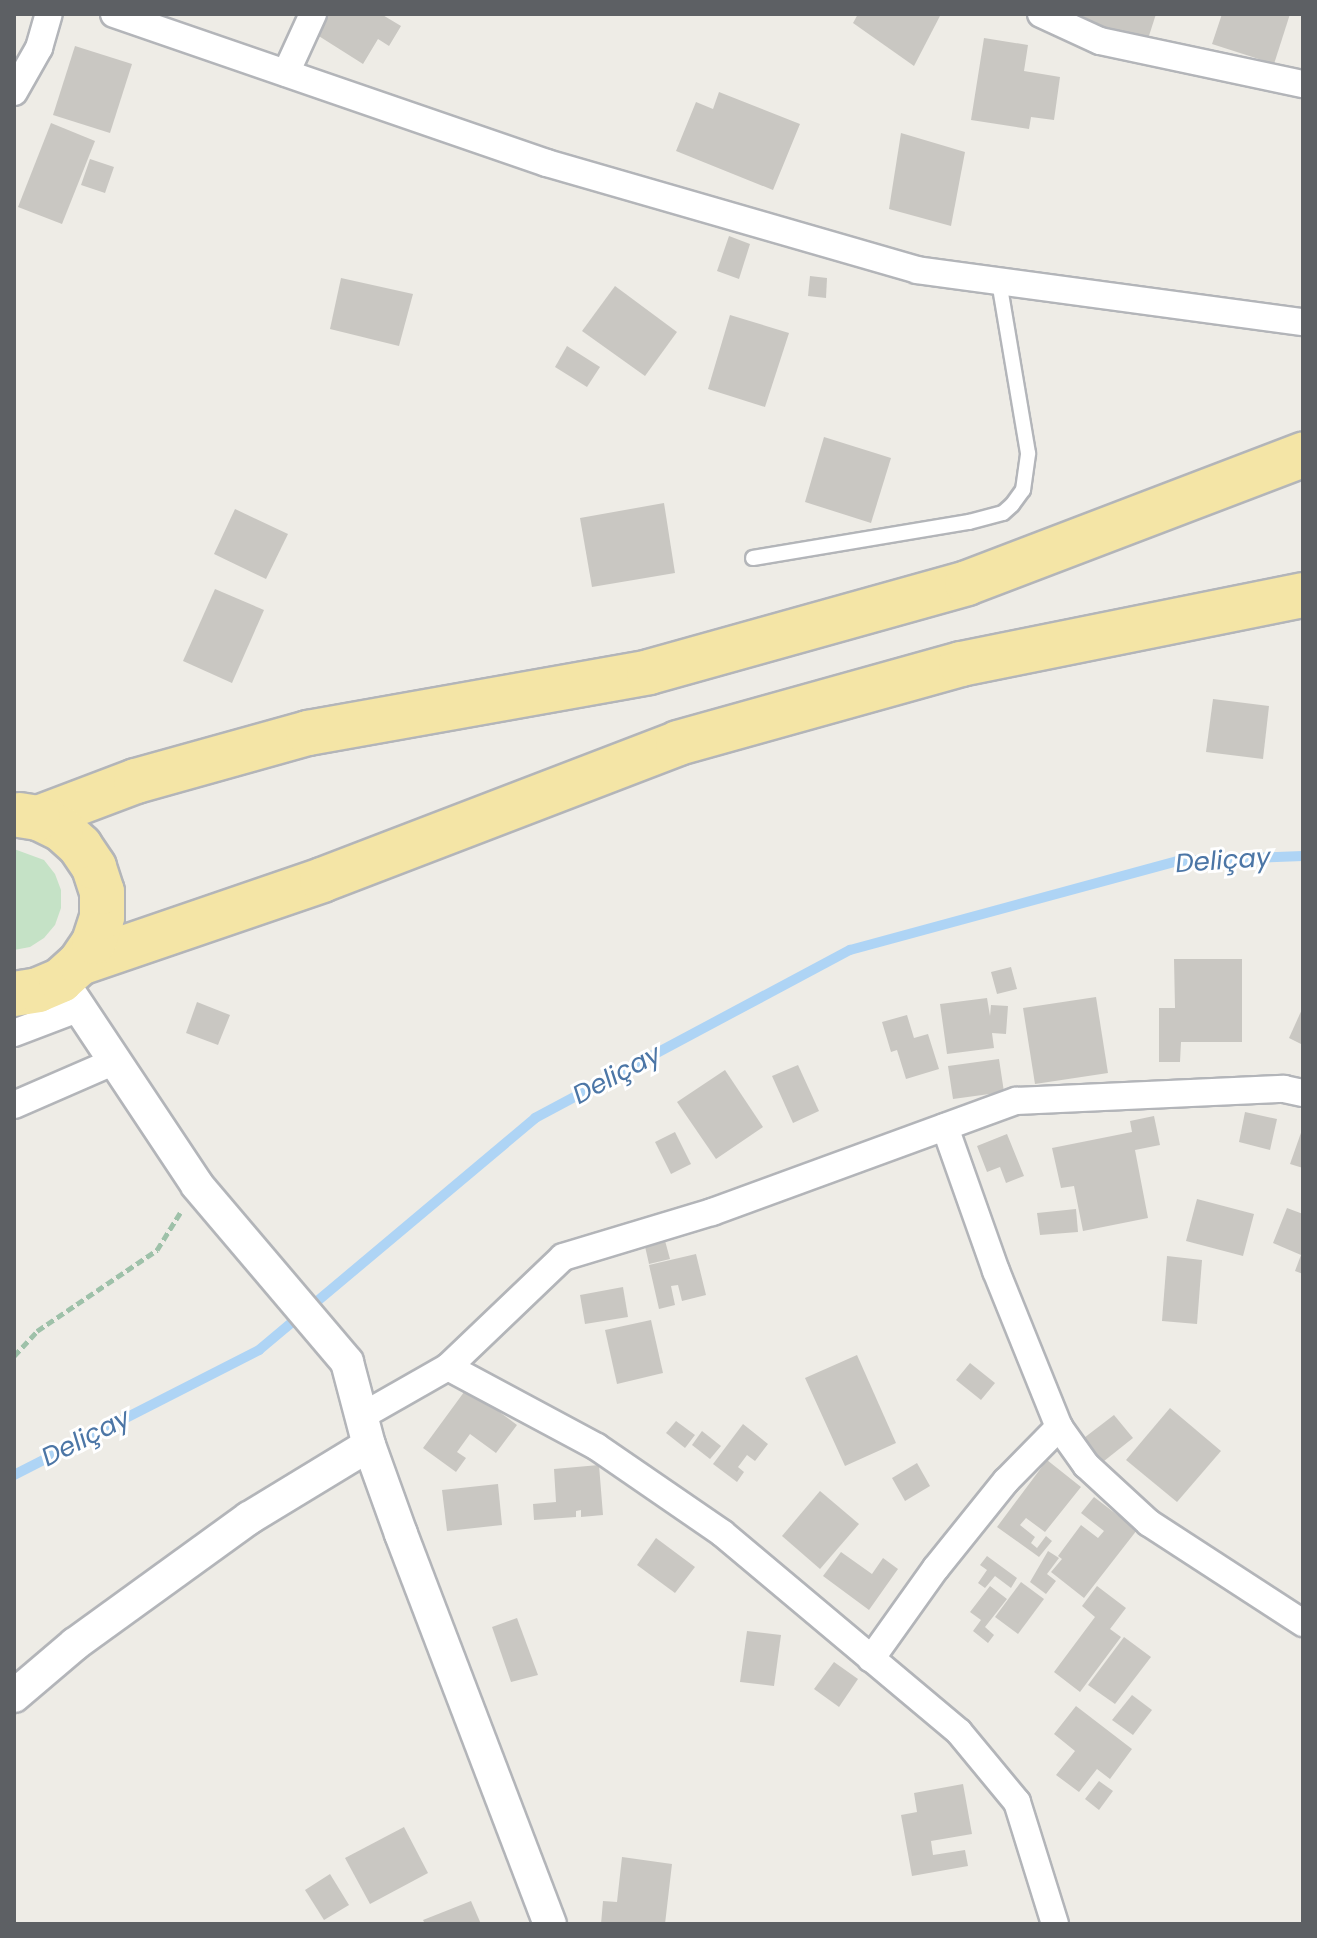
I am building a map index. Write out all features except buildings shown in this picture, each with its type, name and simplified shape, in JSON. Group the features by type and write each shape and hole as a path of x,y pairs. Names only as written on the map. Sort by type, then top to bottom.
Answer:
{"highway":[{"path":"26,816 136,781 308,733 649,672 967,583 1303,455"},
{"path":"14,994 74,984 322,880 678,743 961,664 1303,595"},
{"path":"26,816 61,829 80,846 94,867 102,892 102,917 74,984"}],"street":[{"path":"14,92 39,48 49,14"},
{"path":"114,14 547,163 917,270 1303,322"},
{"path":"286,73 313,14"},
{"path":"1041,14 1100,41 1303,84"},
{"path":"14,1033 74,984 115,1061 197,1185 347,1362 366,1430 550,1924"},
{"path":"14,1105 115,1061"},
{"path":"14,1696 75,1644 249,1518 448,1367 563,1257 712,1212 1016,1101 1284,1089 1303,1093"},
{"path":"945,1127 996,1271 1059,1427 1086,1465 1149,1523 1303,1623"},
{"path":"448,1367 597,1447 722,1533 959,1732 1017,1802 1055,1924"},
{"path":"871,1659 936,1568 1006,1481 1059,1427"}],"lane":[{"path":"753,558 969,522 1003,513 1012,505 1023,490 1028,453 999,282"}],"path":[{"path":"14,1356 37,1331 157,1250 197,1185"}],"green space":[{"path":"14,849 44,860 55,874 61,890 61,908 55,925 44,938 30,947 14,950"}],"waterway":[{"name":"Deliçay","path":"14,1475 259,1350 535,1118 850,950 1178,861 1303,856"}]}
